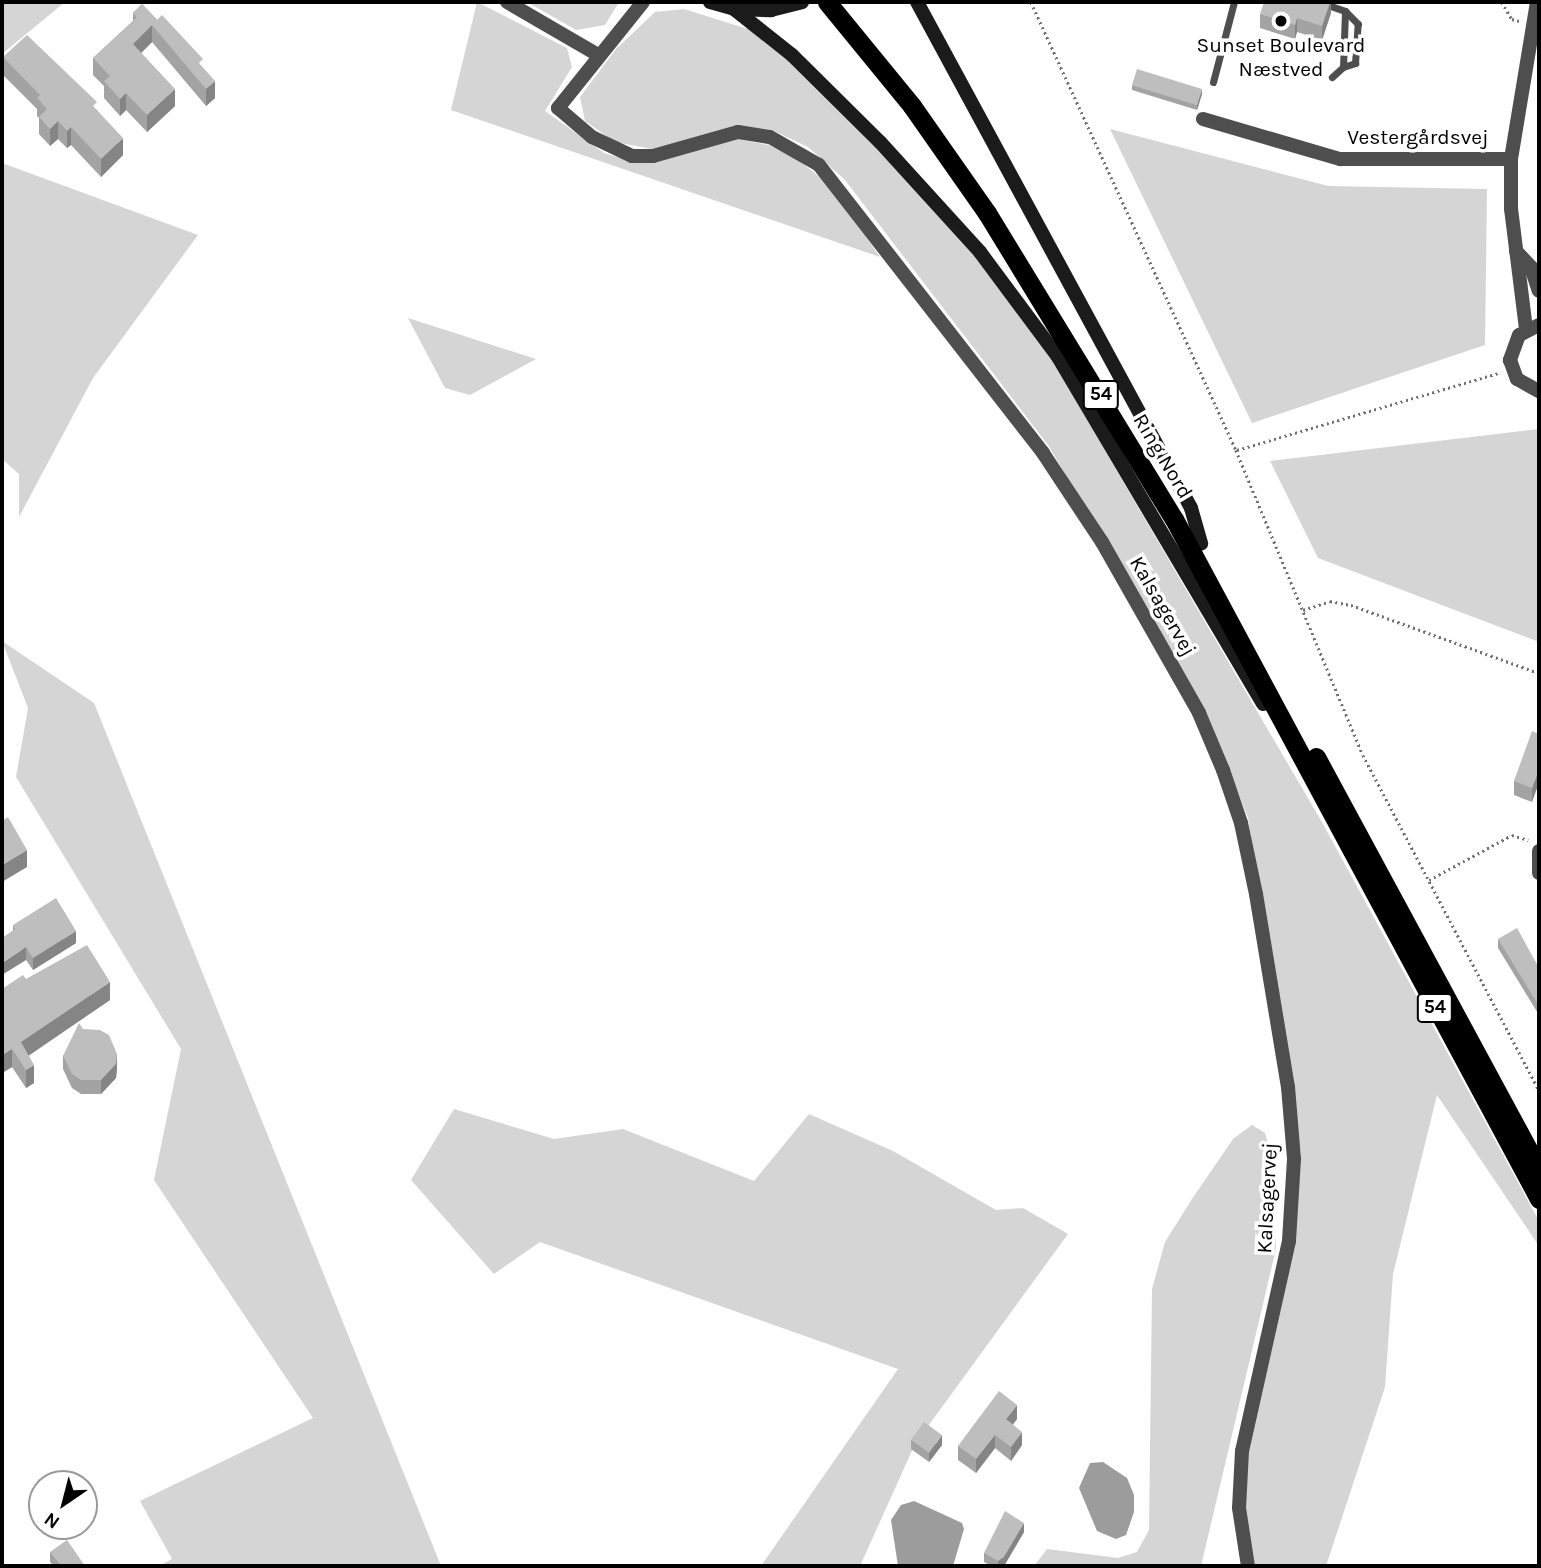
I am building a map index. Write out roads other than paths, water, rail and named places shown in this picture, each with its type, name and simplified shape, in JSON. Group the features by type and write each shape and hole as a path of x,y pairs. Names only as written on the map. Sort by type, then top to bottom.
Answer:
{"highway":[{"name":"Ring Nord","path":"827,2 912,106 1057,321 1192,549 1331,816"},
{"name":"54","path":"842,2 922,100 1067,314 1201,544 1539,1170"},
{"name":"54","path":"1331,816 1539,1199"}],"main road":[{"path":"710,2 734,9 771,10 802,2"},
{"path":"917,2 1191,508 1201,544"},
{"path":"734,9 792,55 880,142 980,252 1058,357 1331,816"}],"street":[{"path":"507,2 598,55"},
{"name":"Kalsagervej","path":"643,2 558,108 612,149 653,156 738,132 770,137 796,149 838,184 1050,464 1148,618 1208,736 1241,823 1256,894 1288,1087 1294,1159 1289,1241 1242,1451 1239,1508 1248,1566"},
{"name":"Vestergårdsvej","path":"1533,327 1516,251 1511,159 1537,2"},
{"name":"Vestergårdsvej","path":"1203,119 1340,159 1511,159"},
{"path":"1516,251 1531,267 1539,291"},
{"path":"1533,327 1514,342 1512,369 1526,386 1539,391"},
{"path":"1535,847 1539,873"}],"lane":[{"path":"1213,82 1234,2"},
{"path":"1319,2 1345,11 1358,24 1355,63 1343,67 1332,77"},
{"path":"1343,67 1345,11"}],"place":[{"name":"Sunset Boulevard Næstved","path":"1281,21"}]}
